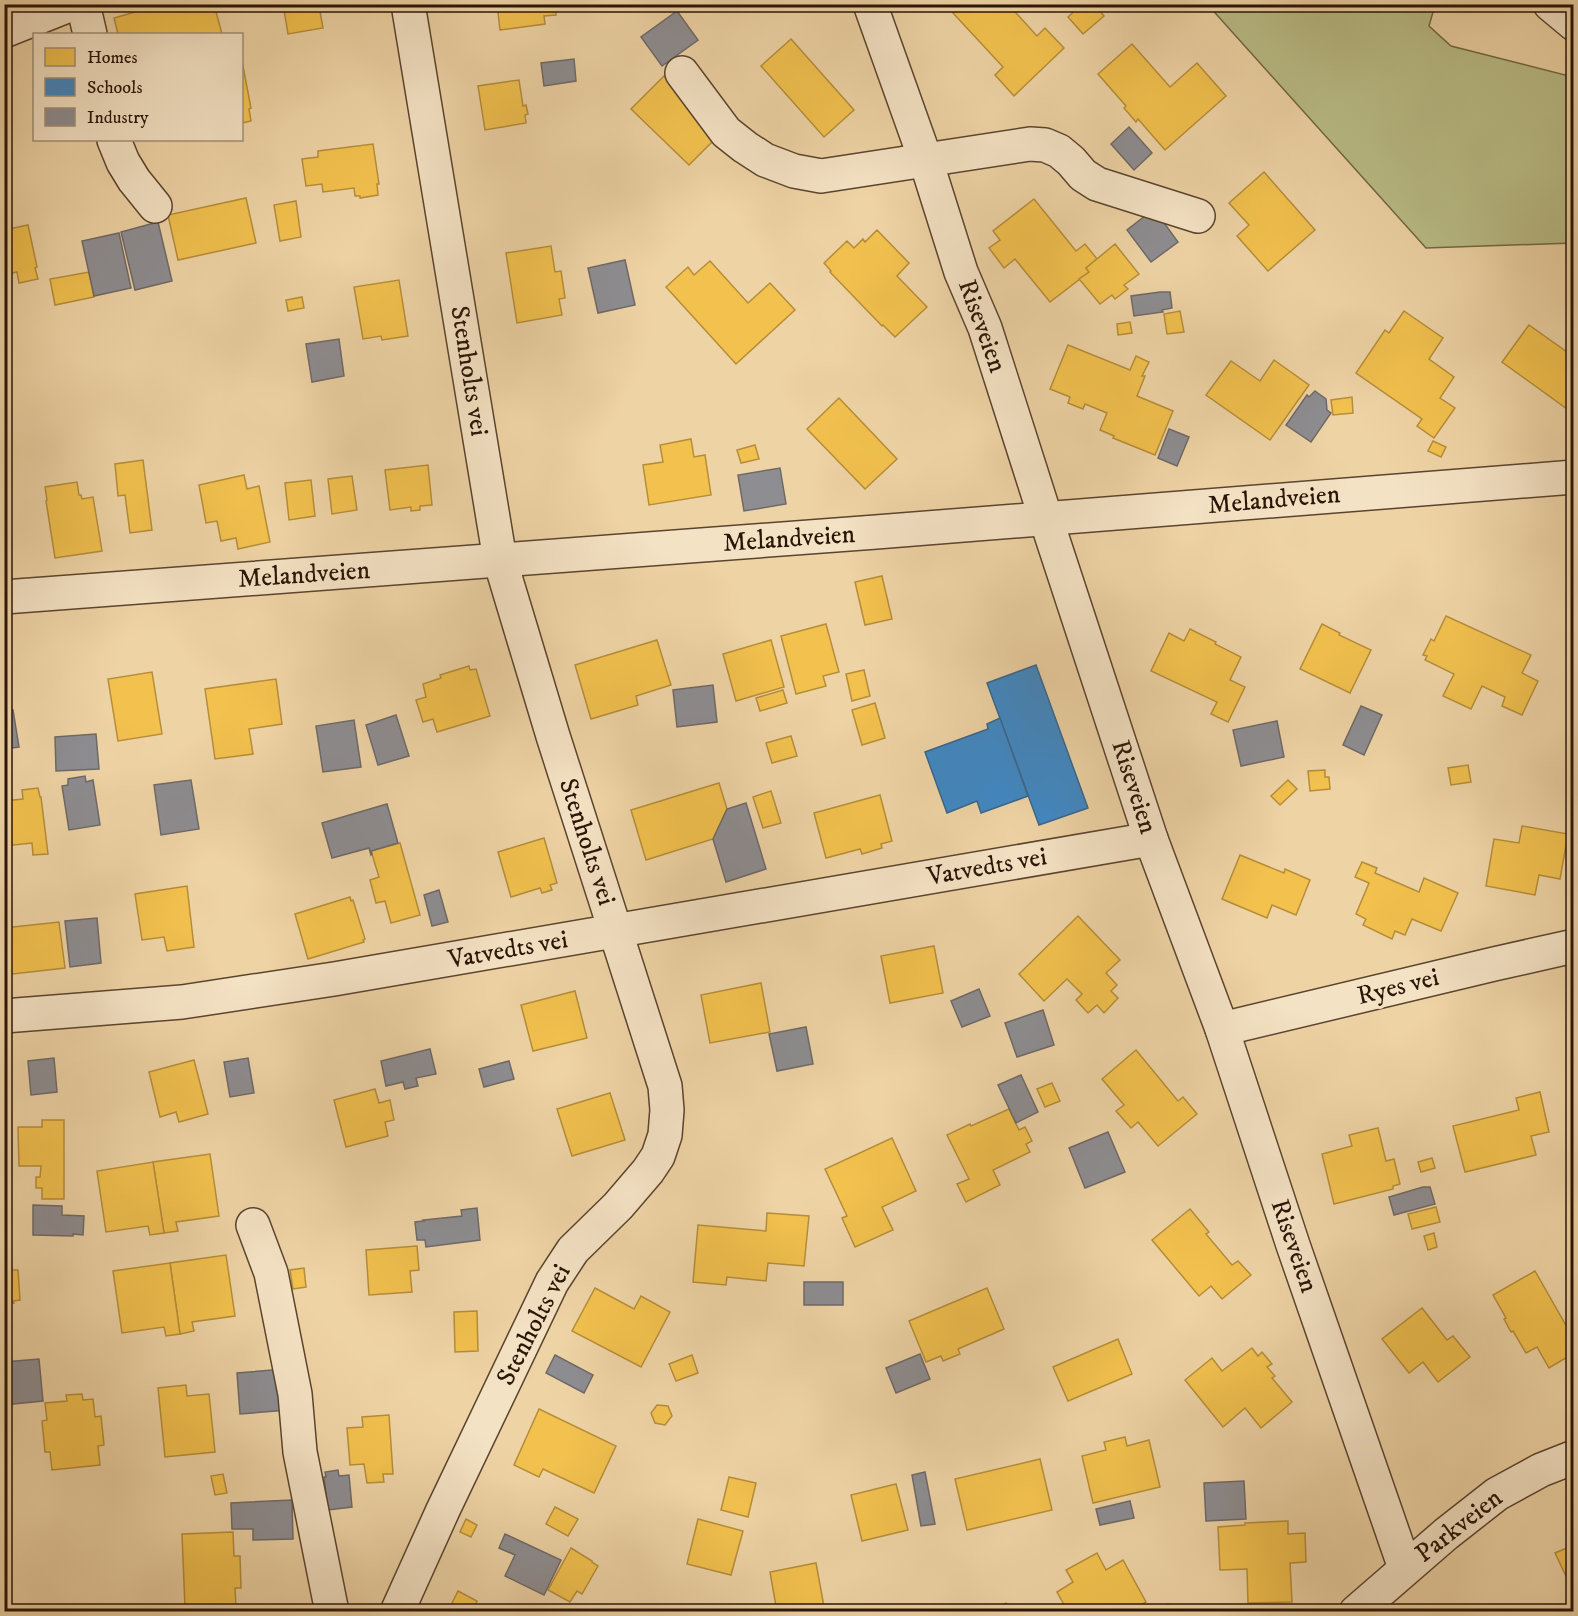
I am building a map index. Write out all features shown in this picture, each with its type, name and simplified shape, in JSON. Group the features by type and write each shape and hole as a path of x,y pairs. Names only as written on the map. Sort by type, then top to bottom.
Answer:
{"street":[{"path":"4,31 72,4"},
{"path":"83,4 90,33"},
{"name":"Stenholts vei","path":"397,1611 552,1282 573,1250 618,1206 648,1171 658,1156 665,1135 667,1110 665,1086 553,736 500,560 408,4"},
{"name":"Riseveien","path":"870,4 926,161 961,272 986,328 1151,839 1222,1029 1293,1245 1405,1568"},
{"path":"1550,4 1574,24"},
{"path":"682,73 726,132 765,160 794,171 821,176 1030,144 1045,145 1059,151 1071,160 1083,175 1097,184 1198,216"},
{"path":"114,141 134,180 155,206"},
{"name":"Melandveien","path":"4,597 1574,477"},
{"name":"Vatvedts vei","path":"4,1016 182,1002 334,979 1151,839"},
{"name":"Ryes vei","path":"1222,1029 1574,946"},
{"path":"253,1225 271,1273 295,1394 300,1452 332,1611"},
{"name":"Parkveien","path":"1356,1611 1405,1568 1497,1494 1541,1470 1574,1457"}],"green space":[{"path":"1208,5 1435,5 1429,26 1451,46 1573,77 1573,243 1426,248"}],"building: Homes":[{"path":"163,4 214,4 222,33 118,33 114,18"},
{"path":"283,4 328,4 319,6 323,28 288,34"},
{"path":"497,4 555,4 556,15 544,16 545,24 500,30"},
{"path":"963,4 1008,4 1037,36 1045,28 1064,48 1014,96 995,75 1003,67 953,13"},
{"path":"1082,4 1094,4 1104,16 1083,34 1068,17"},
{"path":"791,39 854,110 824,137 761,66"},
{"path":"1132,44 1170,87 1197,63 1226,96 1165,150 1138,119 1136,122 1124,108 1126,106 1098,74"},
{"path":"243,66 251,108 249,109 251,121 243,123"},
{"path":"664,76 721,133 689,165 631,109"},
{"path":"519,80 523,106 526,105 528,114 525,115 526,123 485,130 478,86"},
{"path":"373,144 379,184 377,184 378,195 360,198 360,196 355,196 354,188 323,192 322,184 306,186 302,159 318,157 318,151"},
{"path":"1264,172 1315,230 1268,271 1237,236 1249,225 1229,203"},
{"path":"246,198 256,243 178,260 168,215"},
{"path":"1034,199 1076,251 1085,244 1097,259 1086,268 1089,272 1050,302 1015,259 1004,268 989,248 1000,240 993,231"},
{"path":"296,201 301,237 280,241 274,205"},
{"path":"28,225 38,279 19,283 17,272 4,275 4,230"},
{"path":"877,230 909,263 897,276 927,307 895,337 830,272 824,263 847,241 854,248 863,239 865,242"},
{"path":"1115,244 1139,274 1124,285 1128,289 1115,299 1112,295 1100,304 1079,279 1089,272 1086,268"},
{"path":"551,246 555,272 561,271 565,298 559,299 562,315 517,323 506,253"},
{"path":"710,261 748,303 770,283 795,310 736,364 666,287 688,267 694,275"},
{"path":"89,272 94,297 55,305 50,279"},
{"path":"399,280 408,336 382,340 381,336 363,339 354,287"},
{"path":"302,297 304,308 288,311 286,300"},
{"path":"1180,311 1184,332 1167,334 1164,314"},
{"path":"1404,311 1443,338 1429,359 1454,377 1440,398 1455,408 1434,438 1417,426 1422,419 1356,373 1385,330 1389,333"},
{"path":"1130,322 1132,333 1118,335 1117,324"},
{"path":"1529,325 1574,357 1574,414 1502,362"},
{"path":"1068,345 1130,370 1136,356 1149,362 1142,376 1145,376 1137,396 1173,411 1155,455 1113,438 1114,436 1100,430 1107,413 1085,404 1083,409 1068,403 1070,397 1050,389"},
{"path":"1274,360 1309,385 1270,440 1206,395 1231,361 1260,381"},
{"path":"1352,397 1353,413 1333,415 1331,400"},
{"path":"839,398 897,459 865,489 807,429"},
{"path":"691,439 694,457 705,455 711,495 649,505 643,465 663,462 660,445"},
{"path":"1433,441 1446,447 1441,457 1428,451"},
{"path":"755,445 759,459 741,463 737,450"},
{"path":"143,460 152,530 130,533 125,495 118,496 115,464"},
{"path":"428,465 432,505 420,506 420,510 411,511 411,507 390,510 385,470"},
{"path":"244,475 247,489 259,486 270,542 238,549 236,538 221,541 217,521 206,523 199,485"},
{"path":"352,476 357,510 332,514 328,479"},
{"path":"311,480 315,516 289,520 285,483"},
{"path":"77,482 82,499 93,497 102,551 55,558 45,487"},
{"path":"882,576 892,619 865,625 855,582"},
{"path":"1446,616 1531,655 1522,673 1538,681 1522,715 1502,706 1505,697 1482,686 1471,709 1443,696 1454,674 1425,660 1427,656 1423,655 1431,639 1434,641"},
{"path":"826,624 839,672 823,676 826,686 796,694 781,636"},
{"path":"1322,624 1371,650 1350,693 1300,669"},
{"path":"1190,629 1241,657 1230,680 1245,687 1228,722 1211,714 1217,702 1151,671 1169,633 1184,641"},
{"path":"1574,635 1574,649 1568,646"},
{"path":"657,640 671,685 636,696 638,705 591,719 575,665"},
{"path":"771,640 784,687 736,701 723,654"},
{"path":"469,666 470,670 476,669 490,716 437,732 433,719 423,722 416,700 426,697 423,684 441,678 440,675"},
{"path":"864,670 870,696 852,701 846,674"},
{"path":"152,672 162,734 118,741 108,679"},
{"path":"276,679 282,724 249,729 253,754 215,759 205,689"},
{"path":"783,690 787,703 760,711 756,698"},
{"path":"875,703 885,738 862,745 852,710"},
{"path":"791,736 797,756 772,763 766,743"},
{"path":"1468,765 1471,782 1451,785 1448,768"},
{"path":"1325,770 1325,777 1329,777 1330,789 1310,791 1308,771"},
{"path":"1288,780 1297,789 1280,805 1271,796"},
{"path":"719,783 727,809 713,839 646,860 631,810"},
{"path":"38,788 48,854 33,855 32,843 4,846 4,801 23,799 22,790"},
{"path":"771,791 781,823 763,828 753,797"},
{"path":"880,795 892,841 881,844 882,848 862,854 860,849 826,858 814,813"},
{"path":"1522,826 1568,834 1560,879 1539,875 1535,895 1486,886 1494,839 1519,843"},
{"path":"544,838 557,883 550,885 552,890 542,893 540,888 511,897 498,852"},
{"path":"400,843 420,915 391,923 385,901 376,903 370,880 379,877 371,851"},
{"path":"1240,855 1284,873 1285,869 1310,880 1296,915 1272,905 1267,918 1222,899"},
{"path":"1362,862 1377,868 1375,873 1419,892 1424,878 1458,893 1441,931 1412,919 1405,935 1395,931 1392,939 1363,925 1366,919 1356,914 1369,883 1355,877"},
{"path":"187,886 194,947 167,951 164,937 142,940 135,894"},
{"path":"350,897 351,901 353,900 364,942 308,959 295,914"},
{"path":"1078,916 1120,960 1106,973 1117,985 1111,991 1118,998 1104,1013 1097,1005 1088,1013 1076,1000 1082,994 1067,979 1044,1001 1019,974"},
{"path":"59,922 65,968 4,975 4,928"},
{"path":"934,946 943,993 890,1003 881,956"},
{"path":"761,983 770,1032 710,1043 701,995"},
{"path":"575,991 587,1038 533,1051 521,1005"},
{"path":"1136,1050 1178,1101 1183,1097 1197,1114 1158,1146 1138,1122 1131,1128 1116,1111 1124,1105 1102,1079"},
{"path":"194,1060 208,1114 179,1122 176,1112 160,1117 149,1072"},
{"path":"1052,1083 1060,1101 1045,1107 1037,1089"},
{"path":"375,1089 379,1103 390,1100 394,1120 385,1122 388,1136 346,1147 334,1100"},
{"path":"1540,1092 1549,1132 1531,1136 1536,1155 1465,1172 1453,1126 1519,1110 1516,1098"},
{"path":"610,1093 625,1140 572,1156 557,1109"},
{"path":"1009,1109 1019,1130 1025,1127 1032,1141 1026,1144 1030,1152 993,1170 1000,1185 966,1202 957,1184 969,1179 947,1135"},
{"path":"42,1120 64,1120 64,1199 42,1199 42,1188 36,1188 36,1177 40,1177 41,1166 19,1166 18,1127 42,1127"},
{"path":"1378,1128 1386,1161 1394,1159 1400,1184 1393,1186 1393,1189 1334,1204 1322,1154 1352,1146 1349,1135"},
{"path":"892,1138 916,1191 882,1207 893,1230 855,1247 842,1218 847,1216 825,1169"},
{"path":"210,1154 219,1216 176,1222 178,1231 164,1233 153,1162"},
{"path":"1432,1158 1435,1168 1421,1172 1418,1162"},
{"path":"153,1162 164,1233 150,1235 148,1226 106,1232 97,1171"},
{"path":"1436,1207 1440,1222 1412,1229 1408,1214"},
{"path":"1190,1209 1209,1232 1206,1234 1232,1265 1238,1261 1251,1275 1222,1299 1211,1286 1199,1296 1152,1240"},
{"path":"767,1213 809,1216 804,1266 768,1263 766,1281 727,1277 726,1285 693,1282 698,1225 766,1231"},
{"path":"1434,1233 1437,1247 1428,1250 1424,1236"},
{"path":"417,1246 419,1270 410,1271 412,1292 369,1295 366,1250"},
{"path":"226,1255 235,1316 192,1322 194,1331 180,1334 170,1263"},
{"path":"4,1257 11,1257 12,1270 18,1270 20,1300 13,1301 14,1303 4,1304"},
{"path":"170,1263 180,1334 166,1336 164,1327 122,1333 113,1271"},
{"path":"304,1268 306,1287 293,1289 290,1270"},
{"path":"1535,1271 1567,1327 1569,1325 1574,1332 1574,1353 1549,1368 1537,1347 1526,1353 1513,1331 1511,1332 1493,1295"},
{"path":"595,1288 634,1309 641,1296 670,1312 641,1367 572,1331"},
{"path":"987,1288 1004,1329 958,1349 960,1354 943,1361 941,1356 926,1362 909,1321"},
{"path":"1422,1308 1447,1340 1453,1336 1470,1357 1438,1382 1423,1362 1409,1373 1382,1339"},
{"path":"477,1311 478,1351 455,1352 454,1312"},
{"path":"1118,1339 1132,1374 1068,1401 1053,1367"},
{"path":"1252,1348 1258,1356 1262,1352 1272,1364 1267,1367 1275,1376 1272,1378 1292,1402 1261,1428 1245,1408 1223,1427 1185,1380 1212,1358 1222,1371"},
{"path":"692,1355 698,1373 676,1381 669,1364"},
{"path":"186,1385 187,1396 209,1394 215,1452 165,1457 158,1388"},
{"path":"82,1394 83,1400 93,1399 95,1417 101,1416 104,1445 98,1446 100,1465 52,1470 50,1452 45,1452 42,1421 47,1420 45,1403 67,1401 66,1395"},
{"path":"657,1405 668,1406 672,1416 665,1425 655,1423 651,1413"},
{"path":"539,1409 616,1446 594,1493 543,1469 539,1477 514,1465"},
{"path":"389,1415 393,1474 383,1474 384,1482 367,1483 364,1464 350,1465 347,1428 363,1427 362,1417"},
{"path":"1125,1437 1127,1446 1149,1440 1160,1487 1093,1503 1082,1456 1106,1450 1104,1442"},
{"path":"1040,1459 1052,1510 967,1530 955,1479"},
{"path":"223,1474 227,1493 215,1495 211,1476"},
{"path":"729,1477 756,1483 748,1517 721,1510"},
{"path":"896,1484 908,1530 862,1541 851,1495"},
{"path":"555,1507 578,1519 568,1536 546,1524"},
{"path":"466,1519 477,1525 471,1537 460,1532"},
{"path":"698,1519 743,1531 731,1575 687,1564"},
{"path":"1288,1521 1288,1534 1305,1533 1306,1562 1290,1563 1292,1602 1248,1603 1247,1569 1220,1570 1218,1527"},
{"path":"233,1532 234,1556 240,1556 241,1588 235,1588 234,1612 187,1612 182,1534"},
{"path":"1574,1545 1574,1593 1555,1553"},
{"path":"571,1548 598,1566 582,1594 577,1591 570,1602 548,1590"},
{"path":"1097,1553 1106,1570 1123,1560 1146,1602 1128,1612 1068,1612 1057,1592 1073,1582 1066,1570"},
{"path":"816,1563 825,1612 777,1612 770,1572"},
{"path":"458,1591 477,1601 472,1612 445,1612 448,1611"},
{"path":"1006,1603 1011,1612 991,1612"}],"building: Schools":[{"path":"1036,665 1088,808 1039,825 987,683"},
{"path":"1000,718 1028,796 981,813 977,801 947,813 925,752 988,729 987,724"}],"building: Industry":[{"path":"677,11 698,40 662,66 641,37"},
{"path":"574,59 576,81 544,86 541,63"},
{"path":"1129,127 1152,153 1134,170 1111,144"},
{"path":"1154,209 1178,242 1151,262 1127,230"},
{"path":"158,222 172,281 135,290 121,232"},
{"path":"119,233 131,288 94,296 82,241"},
{"path":"625,260 635,305 598,313 588,268"},
{"path":"1170,292 1172,308 1162,310 1163,312 1134,316 1131,296"},
{"path":"339,339 344,376 312,382 306,344"},
{"path":"1315,391 1326,399 1327,410 1331,413 1311,442 1286,425 1307,395 1309,397"},
{"path":"1169,429 1189,437 1177,466 1158,458"},
{"path":"780,468 786,504 744,511 738,475"},
{"path":"713,685 717,722 677,727 673,690"},
{"path":"1361,706 1382,715 1364,755 1343,745"},
{"path":"13,710 19,747 4,749 4,711"},
{"path":"396,715 409,756 378,765 366,725"},
{"path":"354,720 361,767 323,772 316,726"},
{"path":"1277,721 1284,757 1241,766 1233,730"},
{"path":"96,734 99,769 56,771 55,737"},
{"path":"85,776 86,782 93,780 100,825 69,830 62,786 68,785 68,779"},
{"path":"191,780 199,829 161,835 154,785"},
{"path":"746,803 766,869 726,882 713,839 727,809"},
{"path":"387,804 398,843 371,851 371,855 369,848 332,858 322,823"},
{"path":"439,890 448,922 432,926 424,895"},
{"path":"97,918 101,963 70,967 65,921"},
{"path":"979,989 990,1016 962,1027 951,1001"},
{"path":"1043,1010 1054,1045 1017,1057 1005,1023"},
{"path":"806,1027 813,1064 777,1071 769,1034"},
{"path":"430,1049 436,1074 416,1078 418,1086 405,1089 403,1082 386,1086 381,1061"},
{"path":"54,1058 57,1092 31,1095 28,1061"},
{"path":"248,1058 254,1093 230,1097 224,1062"},
{"path":"509,1061 514,1079 484,1087 479,1069"},
{"path":"1021,1075 1038,1112 1016,1123 998,1085"},
{"path":"1108,1132 1125,1172 1085,1188 1069,1148"},
{"path":"1430,1187 1435,1204 1394,1215 1389,1197"},
{"path":"33,1205 62,1206 62,1215 84,1216 83,1235 33,1235"},
{"path":"477,1208 480,1240 426,1247 425,1240 417,1240 415,1222 462,1216 461,1210"},
{"path":"804,1282 843,1282 843,1305 804,1305"},
{"path":"920,1354 930,1379 896,1393 886,1368"},
{"path":"555,1355 593,1375 584,1393 546,1373"},
{"path":"39,1359 43,1401 4,1405 4,1362"},
{"path":"284,1369 288,1410 240,1414 237,1373"},
{"path":"338,1470 339,1476 349,1475 352,1507 328,1510 325,1472"},
{"path":"925,1472 935,1524 921,1526 912,1475"},
{"path":"1244,1481 1246,1519 1206,1521 1204,1483"},
{"path":"292,1500 293,1539 253,1540 253,1529 232,1529 231,1503"},
{"path":"1130,1501 1134,1518 1100,1525 1096,1509"},
{"path":"505,1534 561,1560 544,1595 505,1576 515,1555 499,1548"},
{"path":"1168,1604 1172,1612 1154,1612"}]}
